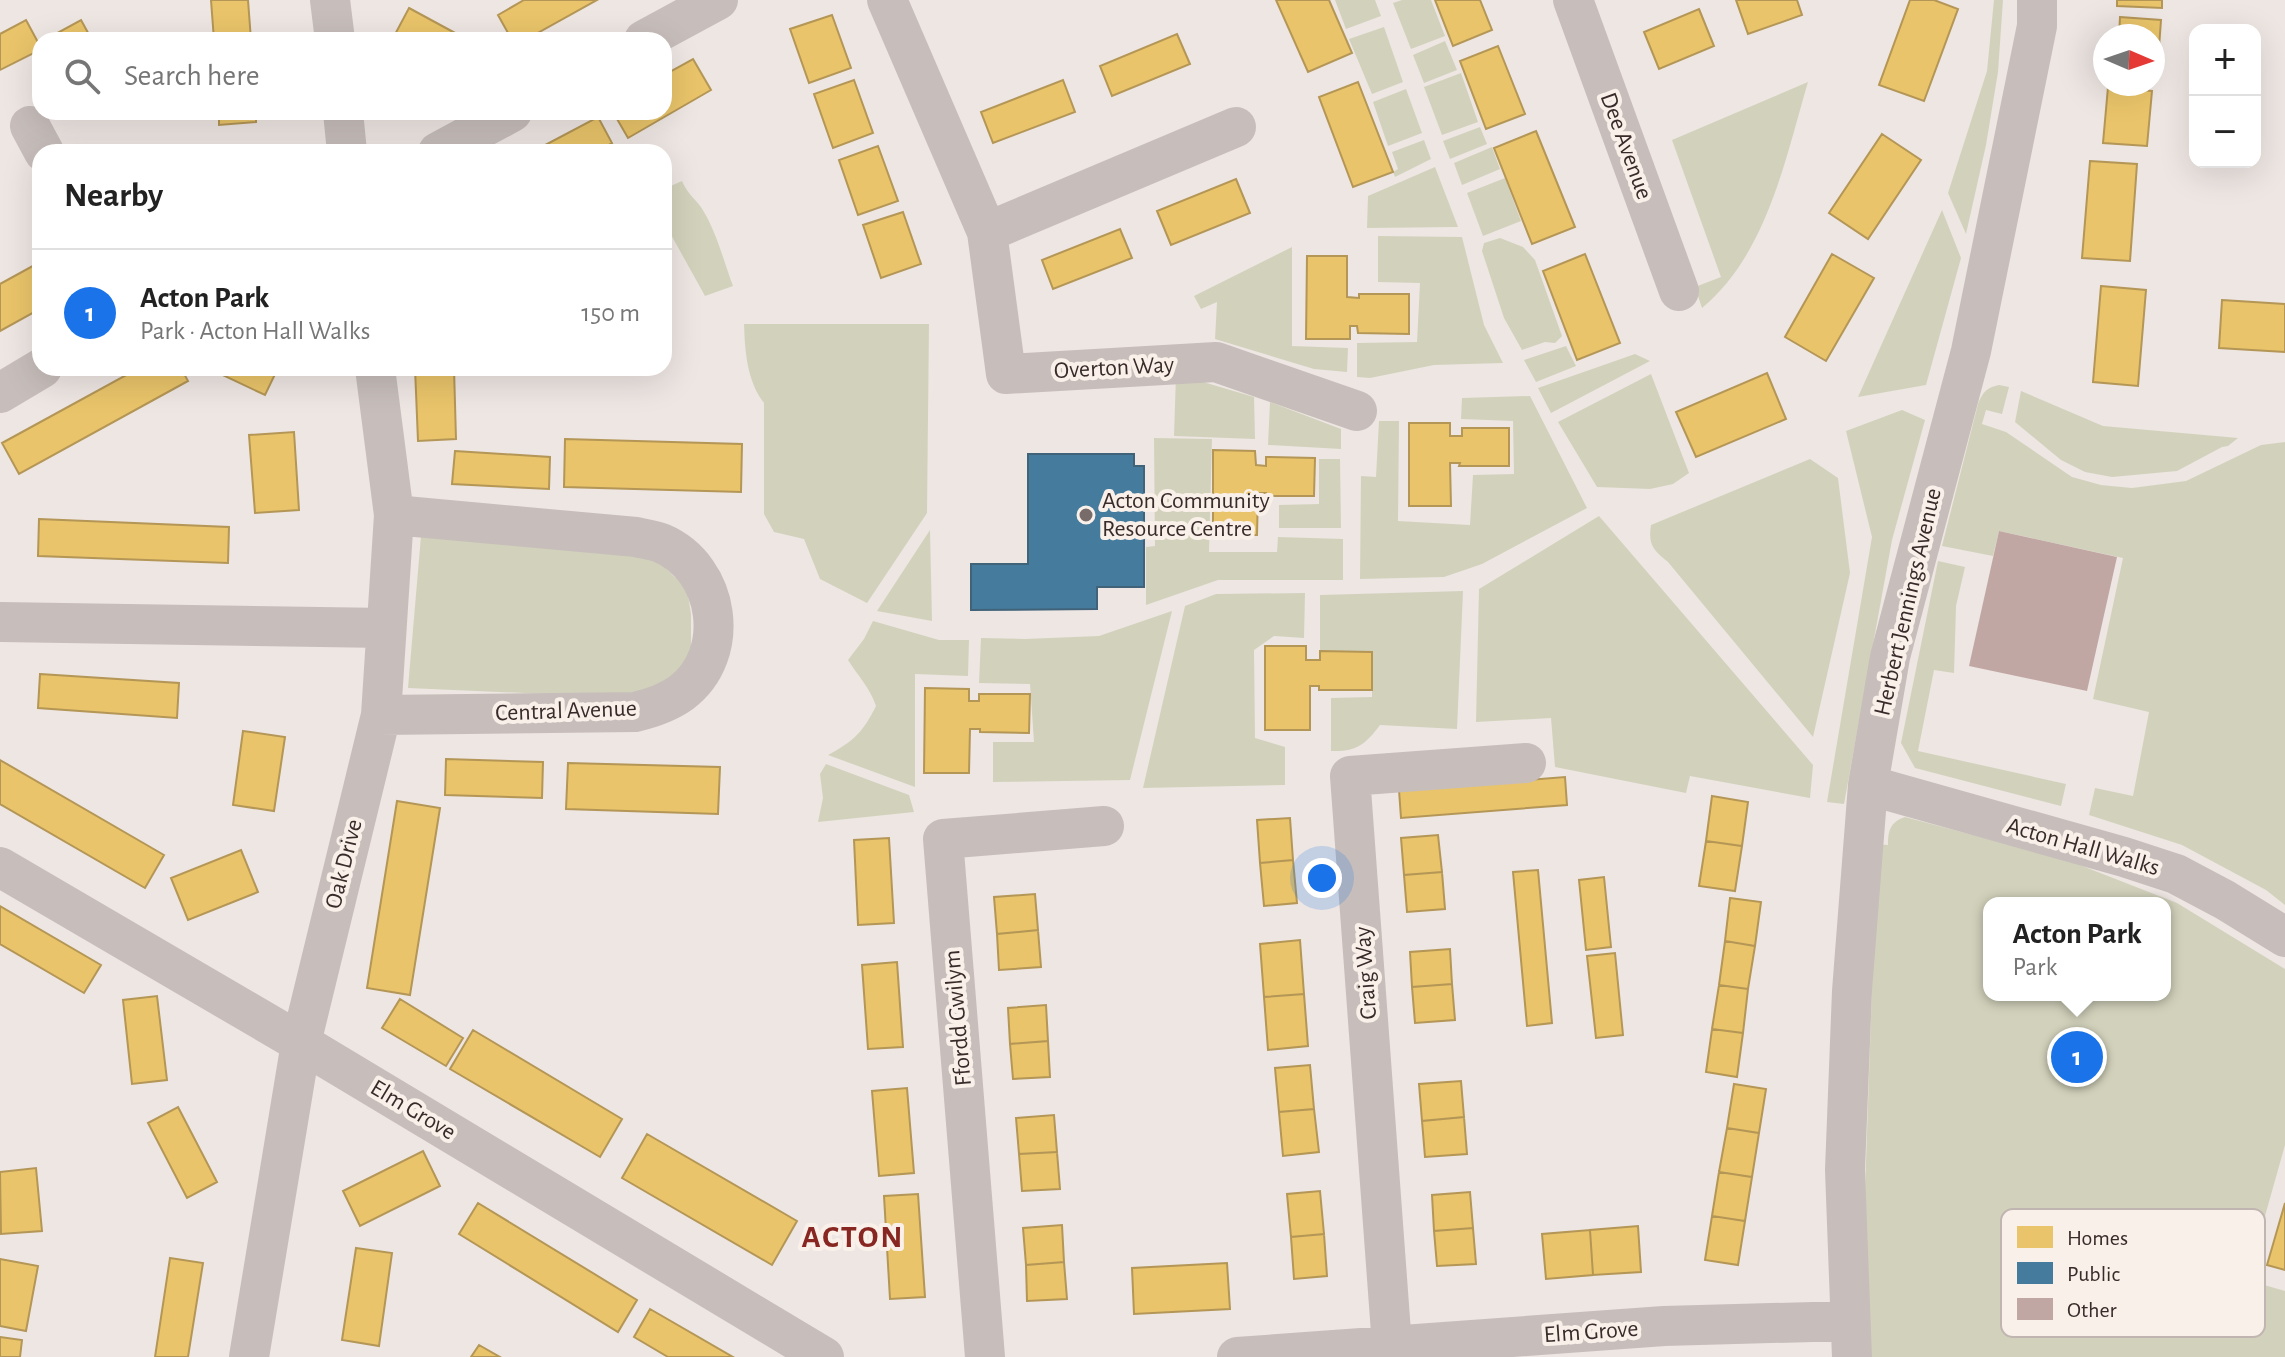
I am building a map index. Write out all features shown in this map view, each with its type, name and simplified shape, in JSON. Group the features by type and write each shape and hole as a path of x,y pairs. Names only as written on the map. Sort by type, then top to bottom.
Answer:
{"street":[{"path":"330,0 334,32"},
{"path":"659,32 718,0"},
{"name":"Overton Way","path":"887,0 987,232 1006,374 1216,362 1357,411"},
{"name":"Dee Avenue","path":"1573,0 1679,291"},
{"name":"Herbert Jennings Avenue","path":"1850,1339 1845,1170 1851,1021 1868,785 1890,657 1971,351 2037,26 2037,0"},
{"path":"344,120 346,144"},
{"path":"453,144 497,120"},
{"path":"987,232 1236,127"},
{"path":"0,393 32,374"},
{"name":"Oak Drive","path":"249,1357 301,1043 381,715 394,515 376,376"},
{"name":"Central Avenue","path":"381,715 635,712 658,706 683,692 701,670 712,648 715,623 711,599 700,576 684,557 661,544 636,537 394,515"},
{"path":"0,622 386,628"},
{"name":"Craig Way","path":"1392,1346 1350,776 1526,763"},
{"name":"Acton Hall Walks","path":"1868,785 2176,874 2285,937"},
{"name":"Ffordd Gwilym","path":"985,1357 943,839 1104,826"},
{"name":"Elm Grove","path":"0,867 301,1043 824,1357"},
{"name":"Elm Grove","path":"1237,1357 1664,1326 1850,1339"}],"green space":[{"path":"1335,0 1375,0 1381,16 1346,29"},
{"path":"1431,0 1445,36 1411,49 1393,3"},
{"path":"1994,0 2003,0 1998,72 1966,234 1948,193 1987,71"},
{"path":"1384,27 1403,82 1372,94 1349,39"},
{"path":"1445,41 1457,70 1424,83 1413,55"},
{"path":"1461,73 1478,122 1442,135 1424,87"},
{"path":"1808,82 1781,174 1758,233 1743,261 1702,308 1695,287 1721,277 1672,140"},
{"path":"1406,89 1422,133 1388,146 1373,102"},
{"path":"1480,127 1487,144 1450,159 1443,141"},
{"path":"1424,140 1431,159 1395,177 1393,172 1398,169 1392,152"},
{"path":"1492,147 1500,169 1462,185 1454,163"},
{"path":"1435,167 1458,227 1367,228 1368,196"},
{"path":"1505,178 1521,221 1483,236 1467,193"},
{"path":"682,181 709,221 733,286 705,296 672,236 672,185"},
{"path":"1942,210 1961,258 1926,385 1858,397"},
{"path":"1378,236 1462,237 1484,325 1503,363 1434,365 1370,378 1357,377 1357,343 1417,342 1420,283 1378,282"},
{"path":"1500,238 1523,247 1535,260 1562,336 1555,343 1545,342 1522,350 1504,318 1482,251 1484,243"},
{"path":"1292,247 1292,346 1348,348 1347,372 1314,369 1215,339 1217,302 1201,309 1194,296"},
{"path":"744,324 929,324 927,513 867,603 820,579 804,539 774,532 764,514 764,403 750,376"},
{"path":"1566,346 1576,366 1536,382 1524,360"},
{"path":"1635,354 1650,361 1551,413 1538,388"},
{"path":"1176,374 1254,397 1255,439 1174,436"},
{"path":"1651,374 1689,473 1673,484 1650,489 1597,487 1558,422"},
{"path":"1999,385 2009,387 2002,414 1986,410 1982,424 2006,432 2072,477 2101,485 2132,488 2186,481 2261,445 2285,442 2285,905 2266,890 2182,845 2089,815 2095,788 2133,796 2149,712 2093,699 2123,558 1999,531 1993,556 1942,546 1978,404 1986,391"},
{"path":"2021,391 2103,426 2238,438 2177,471 2112,477 2085,472 2061,460 2015,422"},
{"path":"1530,396 1587,508 1482,564 1444,577 1360,579 1361,476 1376,477 1379,421 1399,421 1398,521 1470,525 1473,475 1514,474 1513,421 1461,419 1462,398"},
{"path":"1270,402 1341,429 1341,449 1268,445"},
{"path":"1902,410 1925,420 1892,540 1844,804 1827,802 1872,537 1846,431"},
{"path":"1154,438 1212,439 1209,552 1277,552 1278,537 1343,539 1343,580 1218,580 1146,605 1146,547 1155,546"},
{"path":"1319,459 1340,459 1341,528 1279,528 1279,505 1319,504"},
{"path":"1810,459 1838,478 1850,573 1813,737 1655,550 1650,538 1651,525"},
{"path":"1599,516 1813,765 1810,798 1690,776 1686,793 1555,767 1551,718 1476,722 1479,589"},
{"path":"930,530 932,621 877,611"},
{"path":"421,536 652,555 687,589 691,614 691,660 672,686 640,698 408,688"},
{"path":"1938,561 1965,567 1956,606 1954,673 1934,670 1918,751 2066,784 2061,806 1915,768 1901,743"},
{"path":"1463,591 1457,729 1380,725 1359,746 1331,751 1331,698 1372,697 1372,652 1320,651 1320,595"},
{"path":"1305,593 1304,638 1274,636 1254,650 1255,738 1285,747 1285,785 1143,788 1185,606 1216,594"},
{"path":"1172,611 1130,780 993,782 993,742 1034,742 1030,684 979,683 981,638 1099,636"},
{"path":"873,621 939,640 969,640 968,676 915,674 915,787 828,755 857,735 876,706 848,660"},
{"path":"826,764 909,795 914,812 818,822 823,798 820,774"},
{"path":"1905,817 2067,860 2162,897 1983,897 1983,1001 2171,1001 2171,901 2285,969 2285,1145 2265,1216 2265,1209 2001,1209 2001,1337 2265,1337 2265,1285 2285,1291 2285,1357 1869,1357 1862,1277 1877,844 1888,845 1891,828"}],"building: Homes":[{"path":"211,0 248,0 250,32 213,32"},
{"path":"524,0 597,0 539,32 508,32 498,15"},
{"path":"1276,0 1329,0 1352,53 1308,72"},
{"path":"1435,0 1480,0 1492,30 1453,46"},
{"path":"1736,0 1797,0 1802,15 1748,34"},
{"path":"1910,0 1934,0 1958,9 1924,101 1879,85"},
{"path":"2117,0 2162,0 2162,8 2117,6"},
{"path":"409,8 453,32 396,32"},
{"path":"1699,9 1714,46 1659,69 1644,32"},
{"path":"832,15 851,68 809,83 790,29"},
{"path":"2120,17 2161,20 2161,24 2120,24"},
{"path":"26,20 32,32 32,54 0,70 0,34"},
{"path":"81,20 88,32 59,32"},
{"path":"1177,34 1190,64 1112,96 1100,66"},
{"path":"1498,46 1525,114 1486,129 1460,61"},
{"path":"693,59 711,90 672,113 672,71"},
{"path":"854,80 873,133 833,148 814,94"},
{"path":"1063,80 1075,112 993,143 981,112"},
{"path":"1358,82 1393,172 1353,187 1319,97"},
{"path":"2107,96 2152,96 2147,146 2103,143"},
{"path":"219,120 256,120 256,122 219,125"},
{"path":"592,120 600,120 612,143 610,144 547,144"},
{"path":"618,120 659,120 628,138"},
{"path":"1536,131 1575,227 1532,244 1494,148"},
{"path":"1882,134 1921,160 1868,239 1829,213"},
{"path":"878,146 898,201 858,215 839,160"},
{"path":"2090,161 2137,164 2130,261 2082,258"},
{"path":"1236,179 1250,213 1171,245 1157,211"},
{"path":"903,212 921,264 881,278 863,225"},
{"path":"1120,229 1132,258 1053,289 1042,260"},
{"path":"1585,254 1620,343 1577,360 1543,271"},
{"path":"1832,254 1874,278 1826,361 1785,337"},
{"path":"1307,256 1347,256 1347,297 1359,298 1359,294 1409,294 1409,334 1358,333 1357,326 1350,326 1350,339 1306,339"},
{"path":"32,266 32,313 0,331 0,284"},
{"path":"2101,286 2146,290 2138,386 2093,382"},
{"path":"2222,300 2285,304 2285,352 2219,348"},
{"path":"1767,373 1786,419 1696,457 1676,412"},
{"path":"124,376 185,376 188,381 19,474 2,443"},
{"path":"225,376 274,376 265,395"},
{"path":"415,376 454,376 456,439 418,441"},
{"path":"1409,423 1450,423 1450,436 1462,436 1462,428 1509,428 1509,466 1459,466 1460,463 1450,463 1451,506 1409,506"},
{"path":"294,432 299,510 255,513 249,435"},
{"path":"565,439 742,444 741,492 564,487"},
{"path":"1213,450 1255,451 1256,465 1266,466 1266,457 1315,458 1314,496 1266,496 1266,493 1258,493 1257,535 1213,535"},
{"path":"455,451 550,457 549,489 452,484"},
{"path":"39,519 229,527 228,563 38,556"},
{"path":"1265,646 1306,646 1306,660 1320,660 1320,651 1372,652 1372,690 1319,690 1319,686 1310,686 1310,730 1265,730"},
{"path":"40,674 179,683 177,718 38,708"},
{"path":"925,688 969,689 969,701 979,701 979,694 1030,694 1029,733 970,729 969,773 924,773"},
{"path":"243,731 285,737 274,811 233,805"},
{"path":"446,759 543,762 542,798 445,795"},
{"path":"0,760 164,855 145,888 0,804"},
{"path":"568,763 720,767 718,814 566,809"},
{"path":"1565,777 1567,805 1401,818 1399,790"},
{"path":"1712,796 1748,802 1742,846 1706,841"},
{"path":"397,801 440,808 410,995 367,988"},
{"path":"1290,818 1293,860 1260,863 1257,820"},
{"path":"1438,835 1442,872 1404,875 1401,838"},
{"path":"889,838 894,923 858,925 854,840"},
{"path":"1706,841 1742,846 1735,891 1699,886"},
{"path":"241,850 258,892 188,920 171,878"},
{"path":"1293,860 1297,903 1264,906 1260,863"},
{"path":"1538,870 1552,1023 1527,1026 1513,872"},
{"path":"1442,872 1445,909 1407,912 1404,875"},
{"path":"1604,877 1611,947 1586,950 1579,880"},
{"path":"1035,894 1038,930 997,934 994,897"},
{"path":"1730,898 1761,902 1755,946 1725,941"},
{"path":"0,906 101,965 84,993 0,944"},
{"path":"1038,930 1041,967 999,970 997,934"},
{"path":"1300,940 1304,994 1264,997 1260,944"},
{"path":"1725,941 1755,946 1748,989 1719,985"},
{"path":"1450,949 1452,984 1412,987 1410,952"},
{"path":"1615,953 1623,1035 1596,1038 1587,956"},
{"path":"897,962 903,1047 868,1049 862,965"},
{"path":"1452,984 1455,1020 1415,1023 1412,987"},
{"path":"1719,985 1748,989 1743,1033 1712,1029"},
{"path":"1304,994 1308,1046 1268,1050 1264,997"},
{"path":"157,996 167,1080 132,1084 123,1000"},
{"path":"400,999 463,1038 446,1066 382,1028"},
{"path":"1046,1005 1048,1041 1010,1044 1008,1008"},
{"path":"1712,1029 1743,1033 1737,1077 1706,1072"},
{"path":"473,1030 622,1119 600,1157 450,1069"},
{"path":"1048,1041 1050,1077 1013,1079 1010,1044"},
{"path":"1310,1065 1314,1109 1279,1112 1275,1068"},
{"path":"1461,1081 1464,1117 1422,1121 1419,1084"},
{"path":"1734,1084 1766,1089 1759,1133 1727,1128"},
{"path":"907,1088 914,1173 879,1176 872,1091"},
{"path":"178,1107 217,1182 187,1198 148,1123"},
{"path":"1314,1109 1319,1152 1283,1156 1279,1112"},
{"path":"1054,1115 1057,1152 1019,1154 1016,1118"},
{"path":"1464,1117 1467,1154 1425,1157 1422,1121"},
{"path":"1727,1128 1759,1133 1752,1177 1719,1172"},
{"path":"647,1134 797,1221 772,1265 622,1178"},
{"path":"423,1151 440,1186 360,1226 343,1191"},
{"path":"1057,1152 1060,1189 1022,1191 1019,1154"},
{"path":"36,1168 42,1231 1,1234 0,1172"},
{"path":"1719,1172 1752,1177 1745,1221 1712,1216"},
{"path":"1320,1191 1324,1234 1291,1237 1287,1194"},
{"path":"1470,1192 1473,1228 1434,1231 1432,1195"},
{"path":"918,1194 925,1297 890,1299 884,1196"},
{"path":"478,1203 637,1300 618,1332 459,1234"},
{"path":"2285,1203 2285,1270 2267,1265"},
{"path":"1712,1216 1745,1221 1738,1265 1705,1260"},
{"path":"1062,1225 1064,1262 1026,1265 1023,1228"},
{"path":"1638,1226 1641,1272 1593,1275 1590,1230"},
{"path":"1473,1228 1476,1264 1437,1266 1434,1231"},
{"path":"1590,1230 1593,1275 1546,1279 1542,1234"},
{"path":"1324,1234 1327,1276 1294,1279 1291,1237"},
{"path":"356,1248 392,1253 379,1346 342,1340"},
{"path":"170,1258 203,1263 188,1357 155,1357"},
{"path":"0,1259 38,1266 26,1331 0,1326"},
{"path":"1064,1262 1067,1299 1027,1301 1026,1265"},
{"path":"1227,1263 1230,1309 1134,1314 1132,1268"},
{"path":"650,1309 733,1357 668,1357 634,1337"},
{"path":"0,1337 22,1340 20,1357 0,1357"},
{"path":"479,1345 500,1357 471,1357"}],"building: Public":[{"name":"Acton Community Resource Centre","path":"1028,454 1134,454 1134,466 1144,466 1144,587 1097,587 1097,609 971,610 971,564 1028,564"}],"building: Other":[{"path":"1999,531 2117,557 2087,691 1969,666"}],"place":[{"name":"Acton Community Resource Centre","path":"1086,515"},
{"name":"Acton Park","path":"2077,1057"}],"district":[{"name":"ACTON","path":"853,1237"}]}
